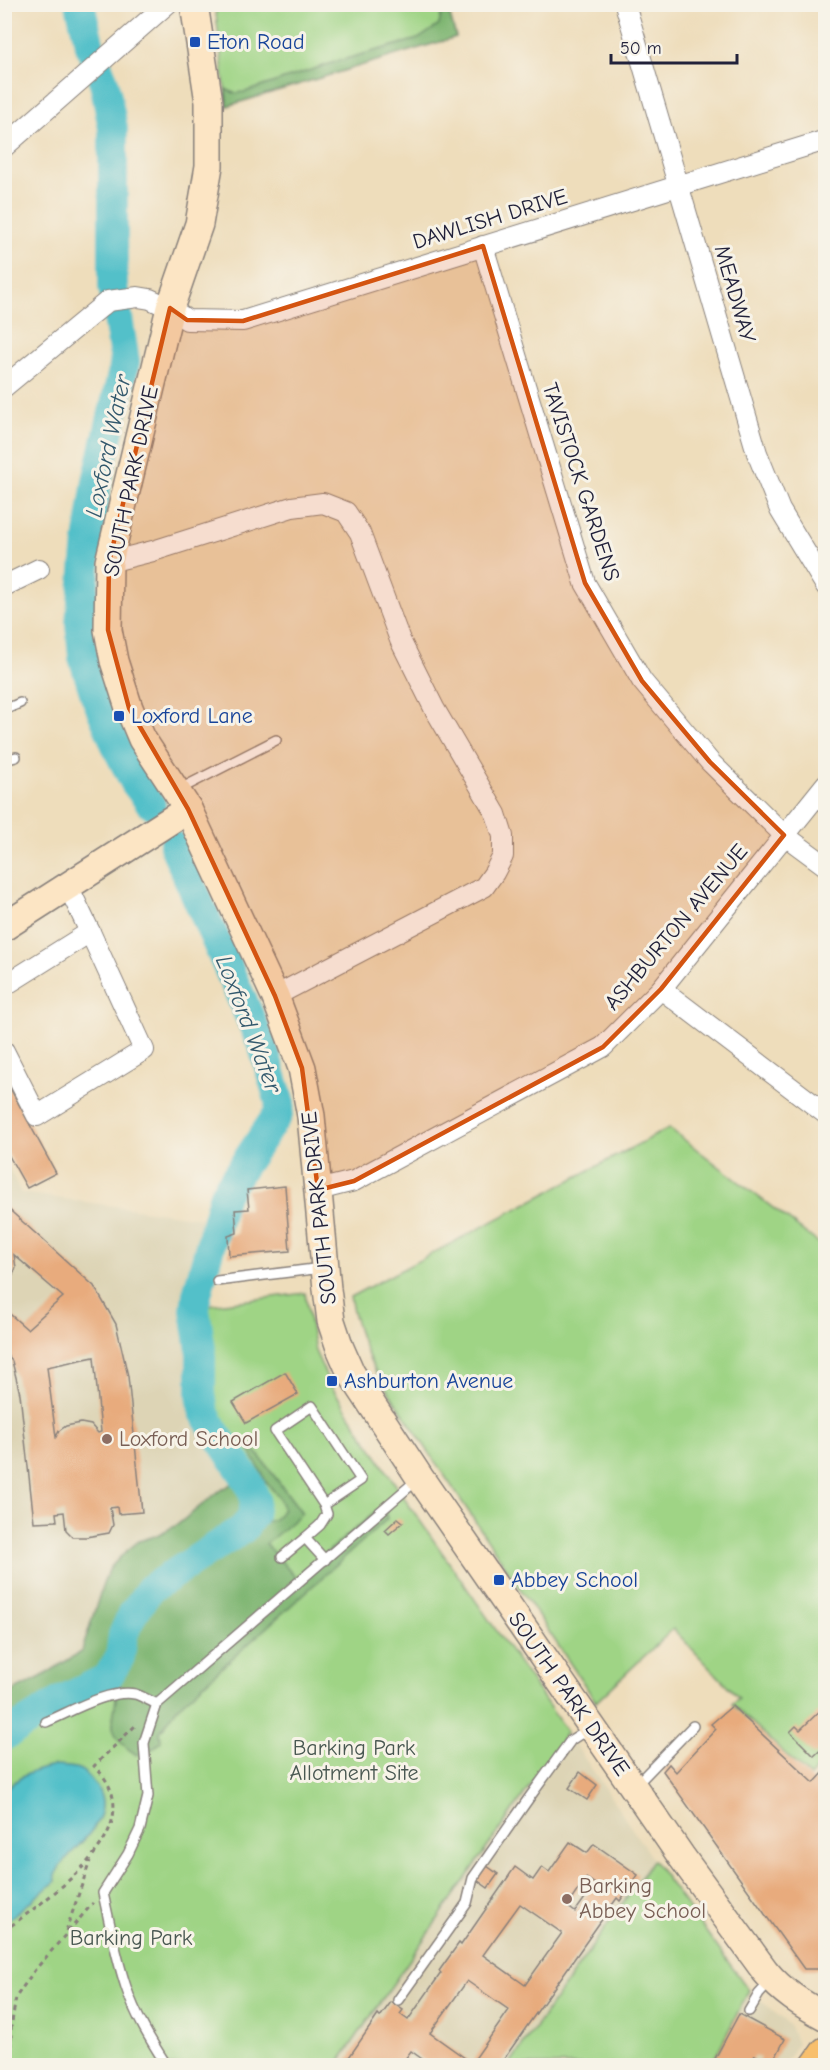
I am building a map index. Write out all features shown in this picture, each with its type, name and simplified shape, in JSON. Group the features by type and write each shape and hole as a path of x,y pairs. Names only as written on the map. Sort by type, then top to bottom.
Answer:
{"main road":[{"path":"816,2066 825,2052"}],"street":[{"path":"4,147 167,4"},
{"name":"SOUTH PARK DRIVE","path":"194,4 209,102 209,166 199,224 170,308 109,562 108,630 114,661 129,708 171,813 275,996 302,1068 311,1116 324,1268 331,1321 344,1356 374,1410 681,1856 772,1979 792,1998 825,2017"},
{"name":"MEADWAY","path":"625,4 757,453 780,510 825,586"},
{"name":"DAWLISH DRIVE","path":"4,387 115,300 138,297 150,299 170,308 187,320 243,321 825,140"},
{"name":"TAVISTOCK GARDENS","path":"483,246 585,583 642,681 710,762 784,835 825,866"},
{"path":"109,562 153,551 292,507 323,503 346,512 360,533 399,640 434,708 495,814 503,836 503,856 484,887 275,996"},
{"path":"4,586 39,569"},
{"name":"ASHBURTON AVENUE","path":"318,1190 354,1181 603,1047 661,989 825,784"},
{"path":"4,927 68,886 171,813"},
{"path":"4,1051 37,1116 144,1050 68,886"},
{"path":"4,986 90,932"},
{"path":"661,989 825,1114"}],"lane":[{"path":"4,710 20,703"},
{"path":"171,813 276,740"},
{"path":"4,760 16,757"},
{"path":"217,1281 324,1268"},
{"path":"282,1557 320,1525 327,1514 324,1505 275,1431 312,1406 361,1480 324,1505"},
{"path":"167,2066 150,2039 127,1990 103,1893 128,1854 140,1829 148,1796 144,1743 157,1704 420,1478"},
{"path":"305,1538 325,1560"},
{"path":"46,1722 101,1698 117,1695 135,1694 157,1704"},
{"path":"398,2000 468,1903 473,1878 543,1779 571,1740 592,1726"},
{"path":"634,1787 693,1726"},
{"path":"749,2011 759,1994 772,1979"}],"path":[{"path":"4,1931 74,1876 104,1841 114,1810 113,1793 104,1776 94,1766 157,1704"},
{"path":"66,1933 90,1859"},
{"path":"11,2066 11,2028 16,1997 34,1971 103,1893"}],"highlighted area":[{"path":"483,246 585,583 642,681 710,762 784,835 661,989 603,1047 354,1181 318,1190 302,1068 275,996 188,809 129,708 108,630 109,562 170,308 187,320 243,321"}],"shaded area":[{"name":"Loxford School","path":"4,1158 21,1193 207,1219 187,1297 192,1346 192,1397 201,1428 240,1486 246,1500 242,1516 234,1523 137,1589 121,1616 106,1667 97,1675 62,1691 5,1727"},
{"name":"Barking Abbey School","path":"567,1732 653,1860 749,1990 790,2026 797,2044 783,2066 337,2066"}],"green space":[{"path":"215,5 447,5 456,37 227,106"},
{"path":"443,5 447,5 456,37 227,106 226,89 234,93 245,92 338,61 418,39 439,25"},
{"path":"669,1128 825,1248 826,1758 810,1777 732,1704 739,1698 673,1629 596,1702 382,1382 366,1351 352,1308 350,1297"},
{"path":"305,1293 315,1351 331,1386 407,1502 567,1732 337,2065 5,2066 5,1744 62,1705 107,1684 118,1674 125,1659 128,1634 151,1594 243,1534 254,1521 259,1505 258,1493 246,1468 218,1427 206,1401 205,1348 200,1306"},
{"path":"248,1441 302,1513 266,1544 296,1578 384,1505 387,1519 177,1708 160,1732 161,1741 154,1748 137,1755 116,1736 113,1727 116,1689 113,1678 118,1674 125,1659 128,1634 151,1594 249,1528 275,1518 283,1508 278,1496 265,1481 249,1450"},
{"path":"237,1481 246,1500 242,1516 141,1586 120,1618 111,1655 105,1668 90,1679 60,1692 5,1727 5,1695 41,1677 82,1651 103,1584 110,1568 124,1553 139,1541 177,1525 219,1491"},
{"path":"653,1860 749,1990 711,2065 509,2065"}],"water":[{"path":"54,1766 77,1768 90,1777 102,1799 101,1813 95,1827 57,1872 56,1881 5,1922 5,1790 27,1774"}],"building":[{"path":"4,1077 56,1173 27,1188 4,1147"},
{"path":"285,1186 290,1251 229,1256 228,1236 237,1233 235,1210 249,1209 247,1190"},
{"path":"4,1205 94,1286 116,1324 128,1376 142,1512 118,1514 117,1507 110,1508 113,1525 109,1533 73,1537 66,1530 64,1512 56,1513 57,1521 34,1522 20,1394 12,1361 4,1352 4,1309 27,1329 63,1297 14,1255 16,1268 4,1294","holes":["94,1357 101,1432 98,1433 91,1425 81,1423 66,1426 59,1431 56,1437 47,1367"]},
{"path":"285,1372 298,1394 246,1423 233,1402"},
{"path":"398,1518 403,1522 389,1534 385,1530"},
{"path":"826,1705 826,1745 814,1756 790,1732 796,1726 800,1730"},
{"path":"732,1706 814,1783 826,1770 826,1966 823,1969 804,1969 663,1771 669,1764 676,1772 716,1729 711,1724"},
{"path":"580,1772 597,1785 587,1800 569,1788"},
{"path":"570,1842 587,1853 594,1844 638,1875 620,1901 617,1898 499,2066 432,2066 411,2051 405,2059 409,2062 406,2066 343,2066 378,2015 380,2017 391,2002 403,2010 400,2014 408,2020 441,1973 439,1971 459,1943 461,1945 515,1867 533,1880 542,1867 549,1872","holes":["586,1878 595,1884 575,1912 567,1906","520,1904 562,1933 525,1985 483,1955","467,1981 509,2010 472,2063 430,2033"]},
{"path":"487,1866 498,1874 488,1888 477,1880"},
{"path":"739,2014 785,2039 771,2066 756,2066 760,2058 755,2055 749,2066 711,2066"}],"waterway":[{"name":"Loxford Water","path":"80,4 90,47 104,82 113,128 113,286 125,362 97,481 88,542 80,623 83,657 95,695 118,750 135,783 151,804"},
{"name":"Loxford Water","path":"4,1736 62,1700 107,1678 120,1657 123,1635 132,1615 150,1589 243,1529 253,1515 255,1498 248,1481 204,1412 201,1394 201,1350 195,1310 197,1294 224,1194 278,1114 280,1103 263,1047 174,846"}],"place":[{"name":"Eton Road","path":"195,42"},
{"name":"Loxford Lane","path":"119,716"},
{"name":"Ashburton Avenue","path":"332,1381"},
{"name":"Loxford School","path":"107,1439"},
{"name":"Abbey School","path":"499,1580"},
{"name":"Barking Abbey School","path":"567,1899"}],"park label":[{"name":"Barking Park Allotment Site","path":"354,1760"},
{"name":"Barking Park","path":"131,1938"}]}
